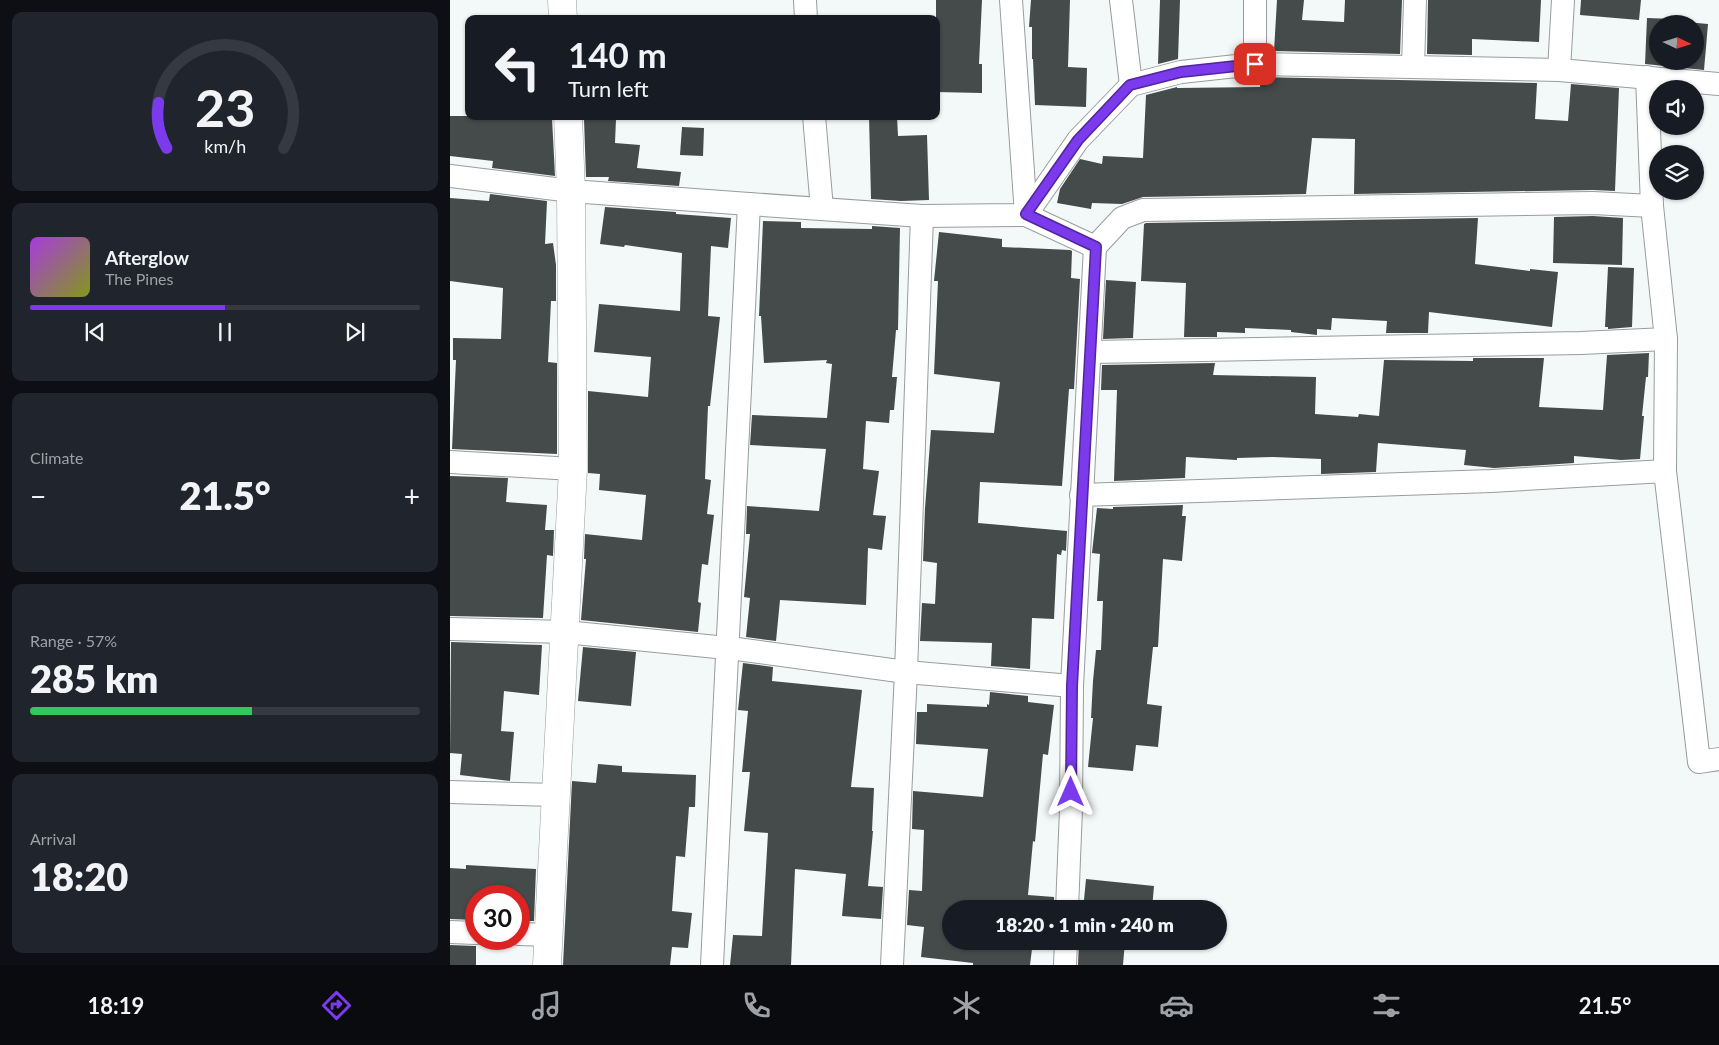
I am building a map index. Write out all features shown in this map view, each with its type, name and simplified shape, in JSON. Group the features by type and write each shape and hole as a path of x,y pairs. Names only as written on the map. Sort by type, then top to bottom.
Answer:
{"street":[{"path":"562,0 563,15"},
{"path":"805,0 806,15"},
{"path":"1011,0 1026,214"},
{"path":"1121,0 1130,85"},
{"path":"1255,0 1255,64"},
{"path":"1413,67 1415,0"},
{"path":"1560,70 1563,0"},
{"path":"1026,214 1078,140 1130,85 1181,72 1255,64 1560,70 1719,84"},
{"path":"1647,77 1652,206 1666,339 1665,470 1699,762 1719,759"},
{"path":"547,965 573,469 571,191 568,120"},
{"path":"814,120 822,209"},
{"path":"450,176 571,191 922,216 1026,214 1096,247"},
{"path":"1067,900 1071,809 1072,686 1096,247 1122,218 1142,210 1593,203 1652,206"},
{"path":"712,965 749,204"},
{"path":"892,965 906,672 922,216"},
{"path":"1091,352 1582,343 1666,339"},
{"path":"450,462 573,469"},
{"path":"1081,495 1491,481 1665,470"},
{"path":"450,628 565,632 727,648 906,672 1072,686"},
{"path":"450,792 556,795"},
{"path":"450,932 465,933"},
{"path":"530,934 548,935"},
{"path":"1065,965 1066,950"}],"building":[{"path":"936,0 982,0 979,64 982,64 982,93 940,92 940,15 936,15"},
{"path":"1031,0 1070,0 1068,67 1087,68 1086,107 1035,105 1032,27 1029,27"},
{"path":"1160,0 1180,0 1178,59 1158,64"},
{"path":"1277,0 1304,0 1302,20 1344,22 1345,0 1402,0 1400,54 1274,51"},
{"path":"1428,0 1541,0 1539,42 1472,39 1472,55 1427,54"},
{"path":"1581,0 1641,0 1639,20 1580,15"},
{"path":"1647,18 1649,18 1649,64 1645,64"},
{"path":"1704,24 1708,24 1704,70"},
{"path":"1261,77 1537,83 1535,119 1568,121 1571,84 1619,88 1615,191 1354,194 1355,139 1312,138 1306,194 1143,197 1122,204 1092,203 1091,209 1057,203 1060,189 1080,159 1102,164 1103,156 1143,158 1146,95 1177,87 1260,87"},
{"path":"450,116 465,116 465,120 552,120 555,176 492,168 493,161 450,156"},
{"path":"584,120 616,120 615,143 640,145 637,168 681,172 679,186 608,181 609,177 586,177"},
{"path":"869,120 897,120 898,136 927,135 929,200 871,199"},
{"path":"682,127 704,128 703,156 680,155"},
{"path":"490,194 547,201 545,244 553,243 556,265 556,301 551,301 548,362 557,363 557,454 452,449 456,360 453,360 453,338 501,339 503,288 450,281 450,198 489,201"},
{"path":"605,207 731,218 728,248 711,246 708,316 720,317 710,406 708,406 705,479 711,480 707,514 714,515 708,565 702,564 698,602 701,603 698,632 581,620 586,559 584,559 585,534 642,540 646,495 599,490 600,474 588,473 588,391 648,397 651,357 594,352 599,304 680,311 682,253 625,245 624,247 600,244"},
{"path":"1593,216 1623,218 1622,265 1553,263 1554,217"},
{"path":"1478,218 1475,264 1530,271 1530,269 1558,272 1552,327 1429,312 1428,333 1386,333 1387,321 1332,318 1331,330 1317,329 1317,335 1291,332 1291,330 1245,328 1245,333 1217,332 1217,337 1184,337 1186,283 1141,281 1144,224 1146,223"},
{"path":"763,221 801,222 801,228 872,229 872,226 900,228 898,330 896,330 892,377 897,377 894,410 890,410 889,423 866,421 863,469 879,471 873,515 886,516 882,550 868,548 866,605 780,600 776,641 746,637 750,598 744,597 750,534 746,534 747,506 819,511 826,449 750,445 752,415 827,418 832,364 826,363 827,360 764,363 761,316 759,316"},
{"path":"939,232 1002,239 1002,247 1070,250 1072,251 1071,278 1080,279 1074,389 1069,389 1062,486 980,482 978,523 1067,531 1066,551 1062,550 1061,555 1057,554 1054,619 1032,618 1030,669 991,666 992,643 920,641 922,603 935,604 937,563 923,561 931,430 994,433 1000,382 934,374 938,281 934,281"},
{"path":"1608,267 1634,268 1632,327 1608,329 1608,327 1605,327"},
{"path":"1106,280 1136,282 1133,338 1103,339"},
{"path":"1649,353 1648,377 1646,377 1642,416 1644,416 1640,459 1621,460 1574,456 1574,463 1494,468 1464,465 1466,450 1378,443 1376,472 1321,474 1321,459 1273,457 1237,458 1237,460 1186,457 1185,478 1114,481 1117,390 1101,390 1102,365 1215,363 1213,375 1316,377 1315,414 1358,417 1359,414 1379,416 1384,360 1473,361 1473,358 1544,358 1539,407 1603,410 1607,355"},
{"path":"450,476 508,478 506,502 547,505 545,530 554,530 553,556 547,555 543,618 450,616"},
{"path":"1183,505 1182,516 1186,516 1182,561 1163,559 1158,647 1153,647 1147,704 1162,706 1158,747 1136,745 1133,771 1088,767 1093,718 1091,718 1093,681 1096,650 1101,650 1103,601 1097,601 1100,554 1092,553 1097,508 1113,509 1113,507"},
{"path":"451,642 542,645 539,695 504,691 501,731 514,732 510,781 460,775 462,754 450,753"},
{"path":"583,647 636,652 631,706 578,701"},
{"path":"743,663 773,667 772,681 862,690 851,787 874,788 873,831 868,886 883,887 881,919 842,916 846,874 795,869 791,965 730,965 733,935 762,936 768,833 744,831 750,772 742,772 748,711 738,710"},
{"path":"990,692 1028,696 1028,702 1054,705 1048,755 1043,754 1028,895 1054,897 1054,900 942,900 942,950 1032,950 1030,965 973,965 973,963 921,957 924,927 907,925 909,890 922,891 924,830 912,829 913,791 983,797 988,749 916,744 917,712 927,712 927,704 987,707 987,704 989,705"},
{"path":"598,764 622,766 622,772 696,775 695,807 689,807 685,857 676,856 672,911 692,913 688,948 672,947 670,965 563,965 572,781 596,783"},
{"path":"466,865 536,869 534,921 530,921 530,885 465,885 465,920 450,919 450,868 466,869"},
{"path":"1086,879 1154,886 1153,900 1084,900"},
{"path":"450,945 465,946 465,950 476,950 476,965 450,965"},
{"path":"1079,950 1124,950 1123,965 1078,965"}],"route":[{"path":"1071,792 1072,686 1096,247 1026,214 1078,140 1130,85 1181,72 1255,64"}]}
